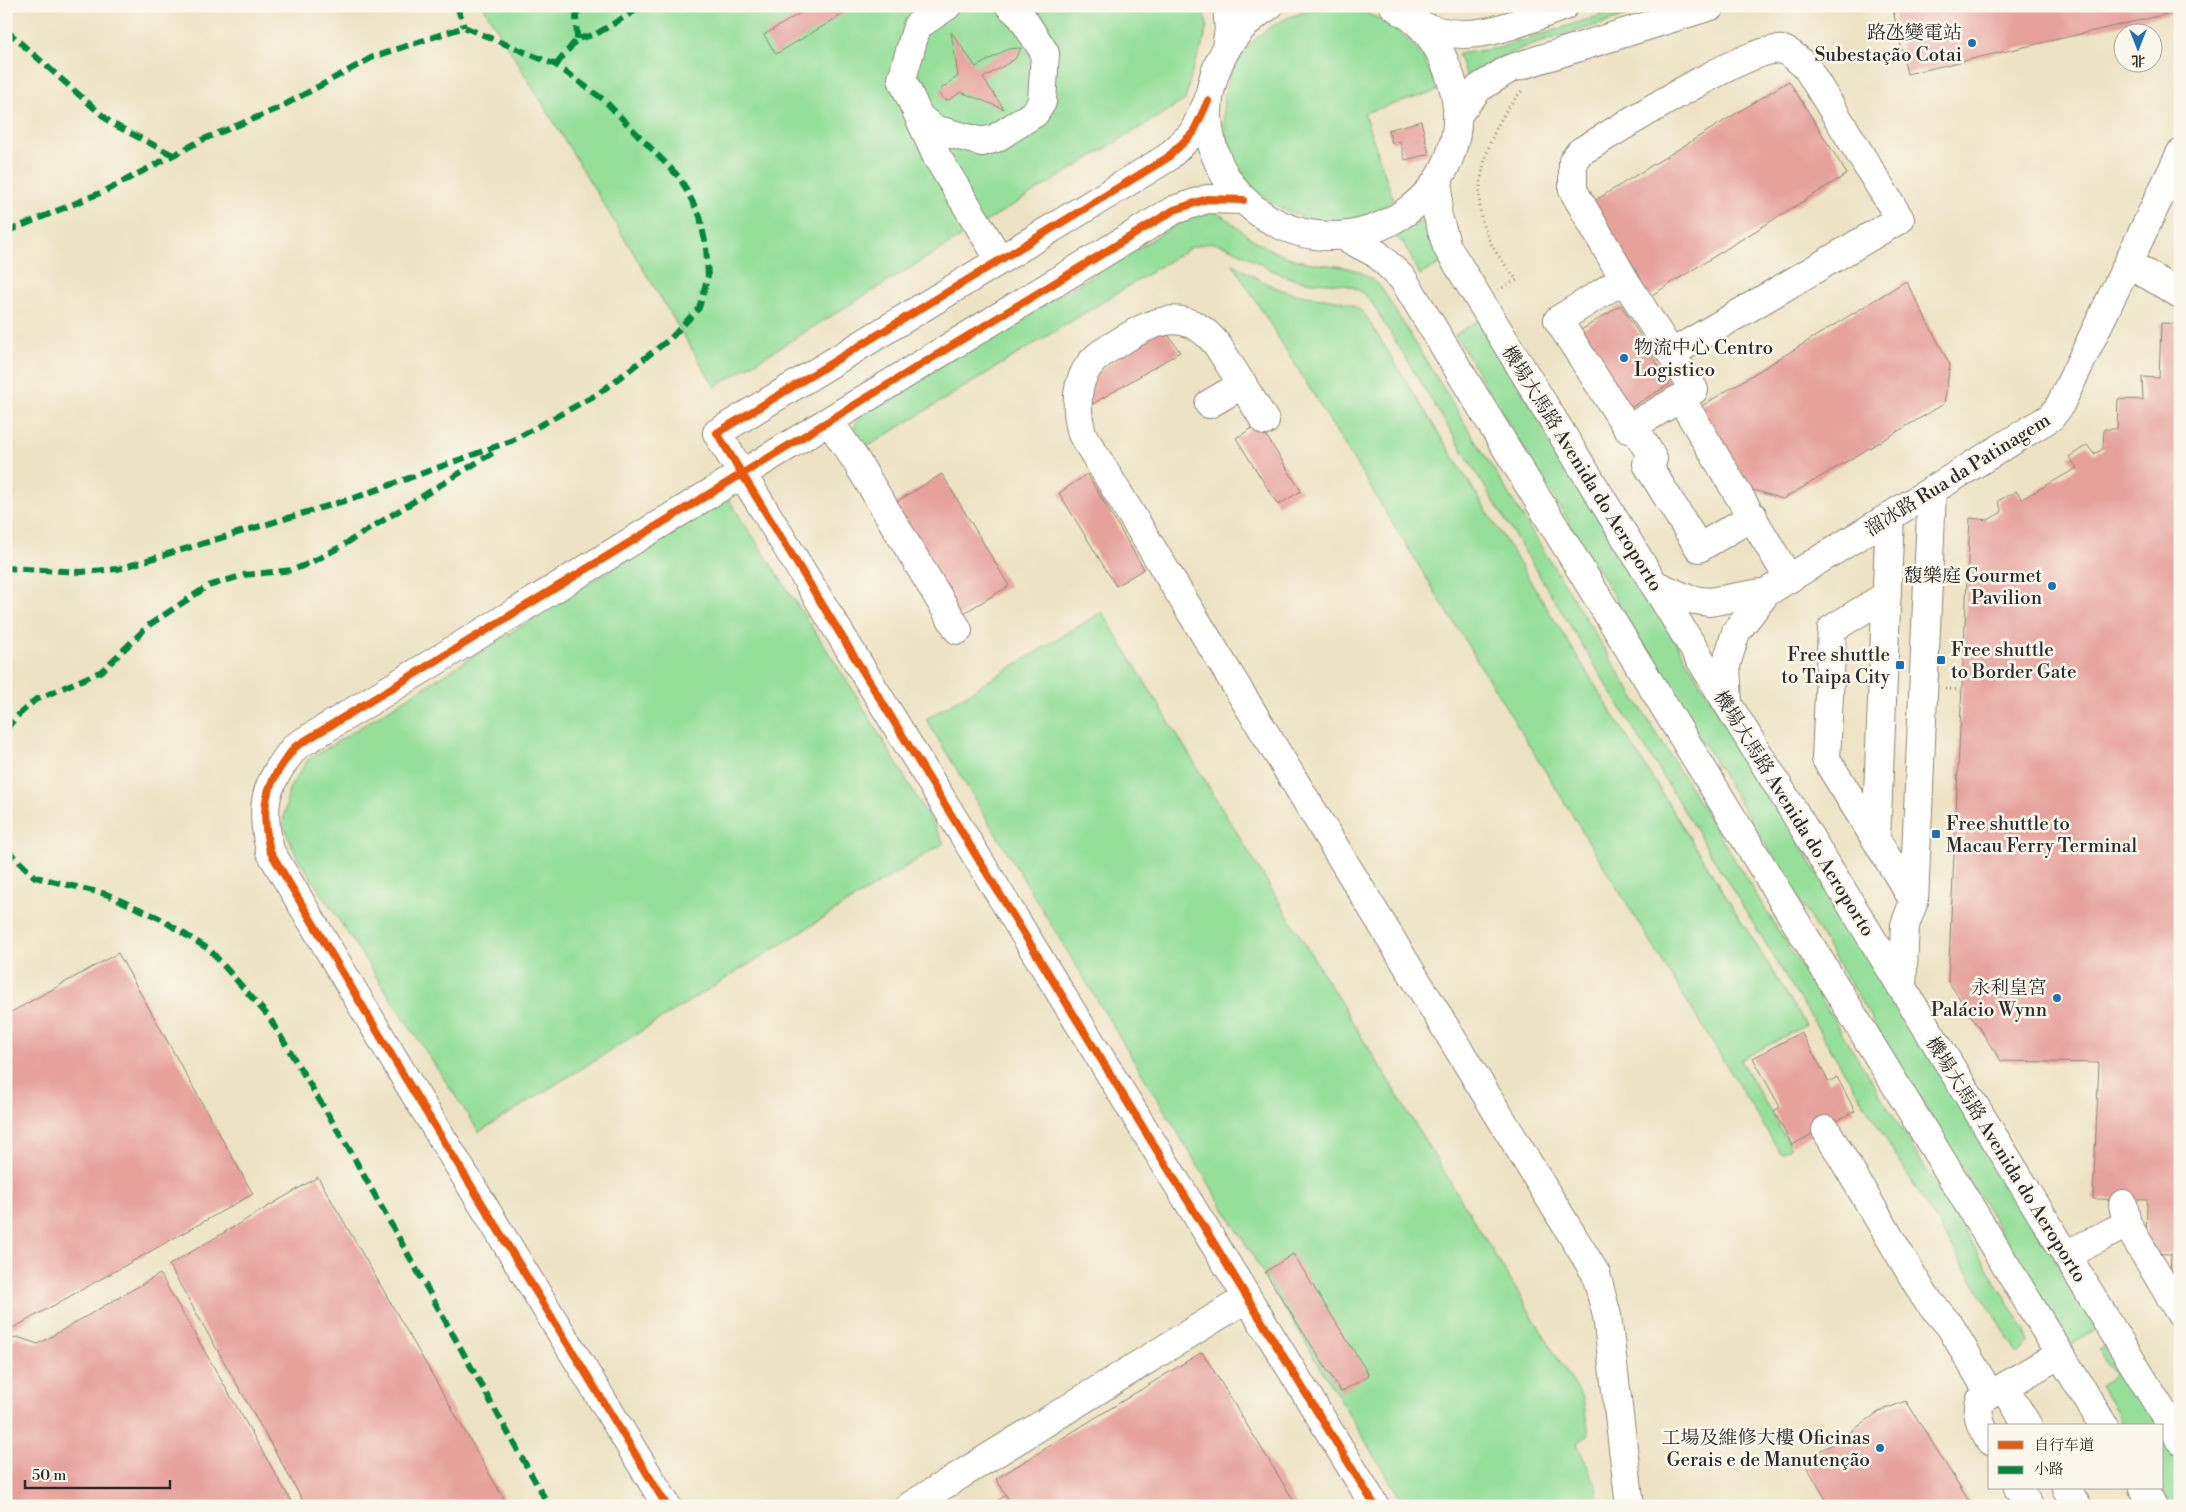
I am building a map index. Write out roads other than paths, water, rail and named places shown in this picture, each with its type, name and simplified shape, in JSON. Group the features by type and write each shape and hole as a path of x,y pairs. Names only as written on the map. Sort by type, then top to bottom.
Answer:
{"street":[{"path":"947,6 917,26 903,69 902,79 904,88 937,157 1000,260"},
{"path":"919,117 934,129 982,142 996,138 1035,113 1042,102 1045,53 1021,16 1010,6"},
{"path":"1226,47 1229,30 1227,6"},
{"path":"1269,6 1244,25 1226,47 1214,73 1208,100 1208,128 1214,154 1226,179 1243,200 1265,218 1290,230 1317,236 1345,237 1382,227 1414,207 1439,178 1452,148 1457,115 1453,82 1440,51 1420,24"},
{"path":"1394,6 1420,24 1436,31 1471,35 1489,32 1564,6"},
{"path":"1457,115 1479,88 1510,69 1711,6"},
{"path":"1624,280 1558,320 1628,429 1694,390 1624,280 1573,190 1573,162 1580,152 1729,66 1767,51 1782,50 1798,58 1807,68 1900,218 1672,353"},
{"path":"1208,100 1192,133 1167,158 717,433 1374,1506"},
{"name":"溜冰路 Rua da Patinagem","path":"1728,704 1726,665 1736,632 1778,585 2051,417 2059,407 2180,154"},
{"name":"機場大馬路 Avenida do Aeroporto","path":"1439,178 1437,213 1447,247 2180,1440"},
{"path":"667,1506 409,1085 270,851 264,825 266,797 275,772 295,747 1174,210 1208,199 1243,200"},
{"path":"1345,237 1377,254 1402,279 2103,1424"},
{"path":"2128,263 2180,294"},
{"path":"1264,421 1243,384 1210,335 1188,322 1163,320 1138,330 1099,355 1089,365 1080,387 1078,418 1082,434 1596,1274 1606,1304 1630,1506"},
{"path":"1209,404 1243,384"},
{"path":"1681,399 1753,516 1778,585"},
{"path":"829,421 855,459 958,630"},
{"path":"1634,426 1654,459 1647,464 1699,548 1753,516"},
{"path":"1902,988 1905,925 1914,901 1932,491"},
{"path":"1876,840 1890,516"},
{"name":"溜冰路 Rua da Patinagem","path":"1654,584 1688,599 1709,602 1778,585"},
{"path":"1887,595 1832,629 1826,759 1914,901"},
{"path":"1826,1130 1925,1297 1950,1326 1997,1391 2026,1424"},
{"path":"2066,1255 2125,1214 2180,1313"},
{"path":"910,1506 1247,1298"},
{"path":"1988,1439 1979,1423 1978,1411 1980,1401 2060,1354"},
{"path":"2019,1490 2029,1506"},
{"path":"2067,1490 2077,1506"},
{"path":"2143,1490 2153,1506"}],"place":[{"name":"路氹變電站 Subestação Cotai","path":"1972,43"},
{"name":"物流中心 Centro Logistico","path":"1624,358"},
{"name":"馥樂庭 Gourmet Pavilion","path":"2052,586"},
{"name":"Free shuttle to Border Gate","path":"1941,660"},
{"name":"Free shuttle to Taipa City","path":"1900,665"},
{"name":"Free shuttle to Macau Ferry Terminal","path":"1936,834"},
{"name":"永利皇宮 Palácio Wynn","path":"2057,998"},
{"name":"工場及維修大樓 Oficinas Gerais e de Manutenção","path":"1880,1448"}]}
